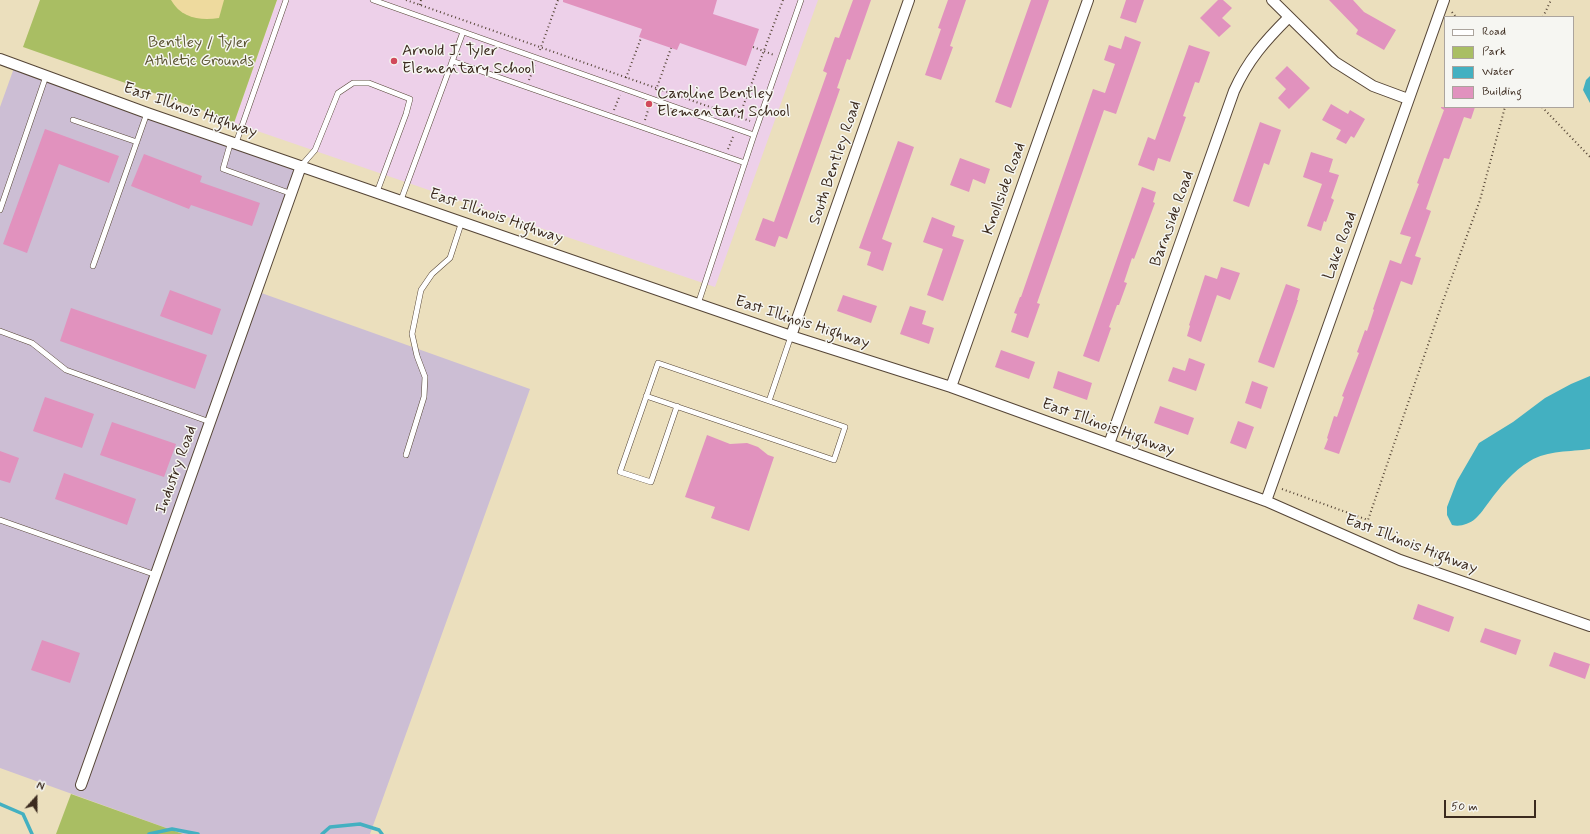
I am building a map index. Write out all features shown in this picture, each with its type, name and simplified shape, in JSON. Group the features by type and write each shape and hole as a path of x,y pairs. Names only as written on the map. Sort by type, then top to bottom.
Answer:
{"street":[{"name":"South Bentley Road","path":"791,336 909,0"},
{"name":"Knollside Road","path":"951,387 1088,0"},
{"path":"1272,0 1325,54 1340,66 1373,86 1408,100"},
{"name":"Lake Road","path":"1266,501 1444,0"},
{"name":"Barnside Road","path":"1109,444 1234,91 1246,67 1256,52 1289,17"},
{"name":"East Illinois Highway","path":"0,59 147,113 698,304 791,336 951,387 1266,501 1400,560 1590,626"},
{"name":"Industry Road","path":"81,785 301,166"}],"lane":[{"path":"286,0 223,169 292,194"},
{"path":"373,0 754,135"},
{"path":"698,304 801,0"},
{"path":"401,200 463,32"},
{"path":"452,61 745,163"},
{"path":"0,210 46,76"},
{"path":"301,166 315,150 338,93 353,83 369,83 410,98 406,114 377,192"},
{"path":"93,266 147,113"},
{"path":"73,120 137,142"},
{"path":"406,455 424,397 425,377 417,356 412,334 421,290 432,274 450,258 462,221"},
{"path":"0,331 32,343 66,370 210,422"},
{"path":"769,401 791,336"},
{"path":"646,396 678,406 834,460 845,427 658,363 646,396 620,472 651,482 678,406"},
{"path":"0,520 156,575"}],"path":[{"path":"406,0 758,124"},
{"path":"420,5 422,0"},
{"path":"526,87 558,0"},
{"path":"726,156 783,0"},
{"path":"1544,16 1551,0"},
{"path":"612,117 625,78 641,38"},
{"path":"753,47 781,58"},
{"path":"642,127 671,48"},
{"path":"1272,485 1368,520 1443,301 1480,200 1505,108"},
{"path":"1543,108 1590,157"}],"shaded area":[{"path":"277,0 818,0 715,287 234,123"},
{"path":"14,68 296,170 253,290 530,389 370,834 183,834 0,768 0,107"}],"green space":[{"name":"Bentley / Tyler Athletic Grounds","path":"40,0 277,0 234,123 208,112 23,47"},
{"path":"71,794 183,834 56,834"}],"sand":[{"path":"171,0 224,0 219,18 205,19 192,17 180,11"}],"water":[{"path":"1590,76 1590,103 1583,90 1586,80"},
{"path":"1590,376 1590,449 1552,453 1537,457 1518,470 1507,480 1475,519 1464,525 1452,525 1447,515 1447,507 1457,481 1479,443 1513,422 1545,398"}],"building":[{"name":"Caroline Bentley Elementary School","path":"563,0 717,0 713,14 759,29 746,66 680,43 677,50 639,37 642,29 563,2"},
{"path":"853,0 871,0 850,60 847,59 837,88 840,89 787,239 779,236 775,247 755,240 763,218 774,222 827,73 823,71 835,37 839,38"},
{"path":"948,0 966,0 950,46 953,47 941,80 925,75 941,29 938,28"},
{"path":"1031,0 1049,0 1011,108 995,102"},
{"path":"1126,0 1144,0 1136,23 1120,18"},
{"path":"1218,0 1223,0 1232,8 1222,18 1231,26 1219,37 1200,18"},
{"path":"1329,0 1353,0 1364,12 1396,30 1384,50 1356,34 1358,30"},
{"path":"1125,36 1141,42 1116,114 1104,110 1037,303 1040,304 1028,338 1011,332 1017,314 1014,313 1021,297 1093,89 1105,93 1115,64 1104,60 1109,45 1121,49"},
{"path":"1189,45 1210,52 1199,83 1195,82 1183,116 1186,117 1170,162 1158,158 1154,171 1138,165 1148,137 1155,140"},
{"path":"1287,66 1310,88 1289,109 1278,98 1286,89 1275,78"},
{"path":"1331,104 1348,114 1350,110 1365,119 1354,138 1351,136 1346,144 1336,139 1341,130 1322,120"},
{"path":"1441,108 1475,108 1471,119 1464,117 1449,159 1444,158 1426,209 1431,211 1415,256 1421,258 1412,285 1401,281 1339,454 1324,449 1328,439 1327,438 1334,416 1337,417 1344,397 1342,396 1359,353 1357,352 1365,330 1367,331 1390,260 1401,264 1411,237 1400,234 1444,110"},
{"path":"1260,122 1281,130 1269,165 1264,163 1249,207 1233,201"},
{"path":"45,129 119,156 109,183 59,164 27,253 3,244"},
{"path":"898,141 914,147 882,239 892,243 883,271 867,265 871,252 859,248"},
{"path":"1311,152 1333,159 1329,172 1339,175 1331,198 1334,200 1321,231 1307,226 1322,184 1303,177"},
{"path":"144,154 202,176 200,182 260,203 252,226 191,205 189,209 131,186"},
{"path":"960,158 990,169 985,184 973,179 969,192 950,185"},
{"path":"1142,187 1156,192 1153,202 1155,203 1134,259 1132,258 1124,282 1127,283 1109,327 1111,328 1099,362 1083,356"},
{"path":"932,217 955,226 952,236 964,240 943,301 927,295 943,249 923,242"},
{"path":"1221,267 1240,273 1230,300 1217,295 1201,342 1187,336 1189,325 1205,275 1217,279"},
{"path":"1286,284 1300,289 1298,300 1274,368 1258,362"},
{"path":"170,290 221,309 212,335 160,316"},
{"path":"843,295 877,306 871,323 837,311"},
{"path":"910,306 926,311 922,324 934,328 929,344 900,334"},
{"path":"71,308 207,355 195,389 60,341"},
{"path":"1001,350 1035,362 1029,379 995,367"},
{"path":"1189,358 1205,364 1196,391 1168,381 1173,367 1185,371"},
{"path":"1058,371 1092,383 1087,400 1053,388"},
{"path":"1252,381 1268,387 1261,409 1245,403"},
{"path":"45,397 94,414 82,448 33,431"},
{"path":"1160,406 1194,418 1188,435 1154,423"},
{"path":"1238,421 1254,427 1246,449 1230,443"},
{"path":"112,422 176,444 164,477 100,455"},
{"path":"707,435 730,444 747,443 758,447 768,455 774,457 749,531 711,518 715,507 685,497"},
{"path":"0,451 19,458 10,483 0,480"},
{"path":"64,473 136,499 127,525 55,499"},
{"path":"1418,604 1454,617 1449,632 1413,619"},
{"path":"1485,628 1521,640 1516,655 1480,642"},
{"path":"42,640 80,653 70,683 31,670"},
{"path":"1554,652 1590,664 1585,679 1549,666"}],"waterway":[{"path":"0,804 23,814 32,834"},
{"path":"322,834 330,827 360,824 379,830 382,834"},
{"path":"149,834 172,829 198,834"}],"place":[{"name":"Arnold J. Tyler Elementary School","path":"394,61"},
{"name":"Caroline Bentley Elementary School","path":"649,104"}]}
